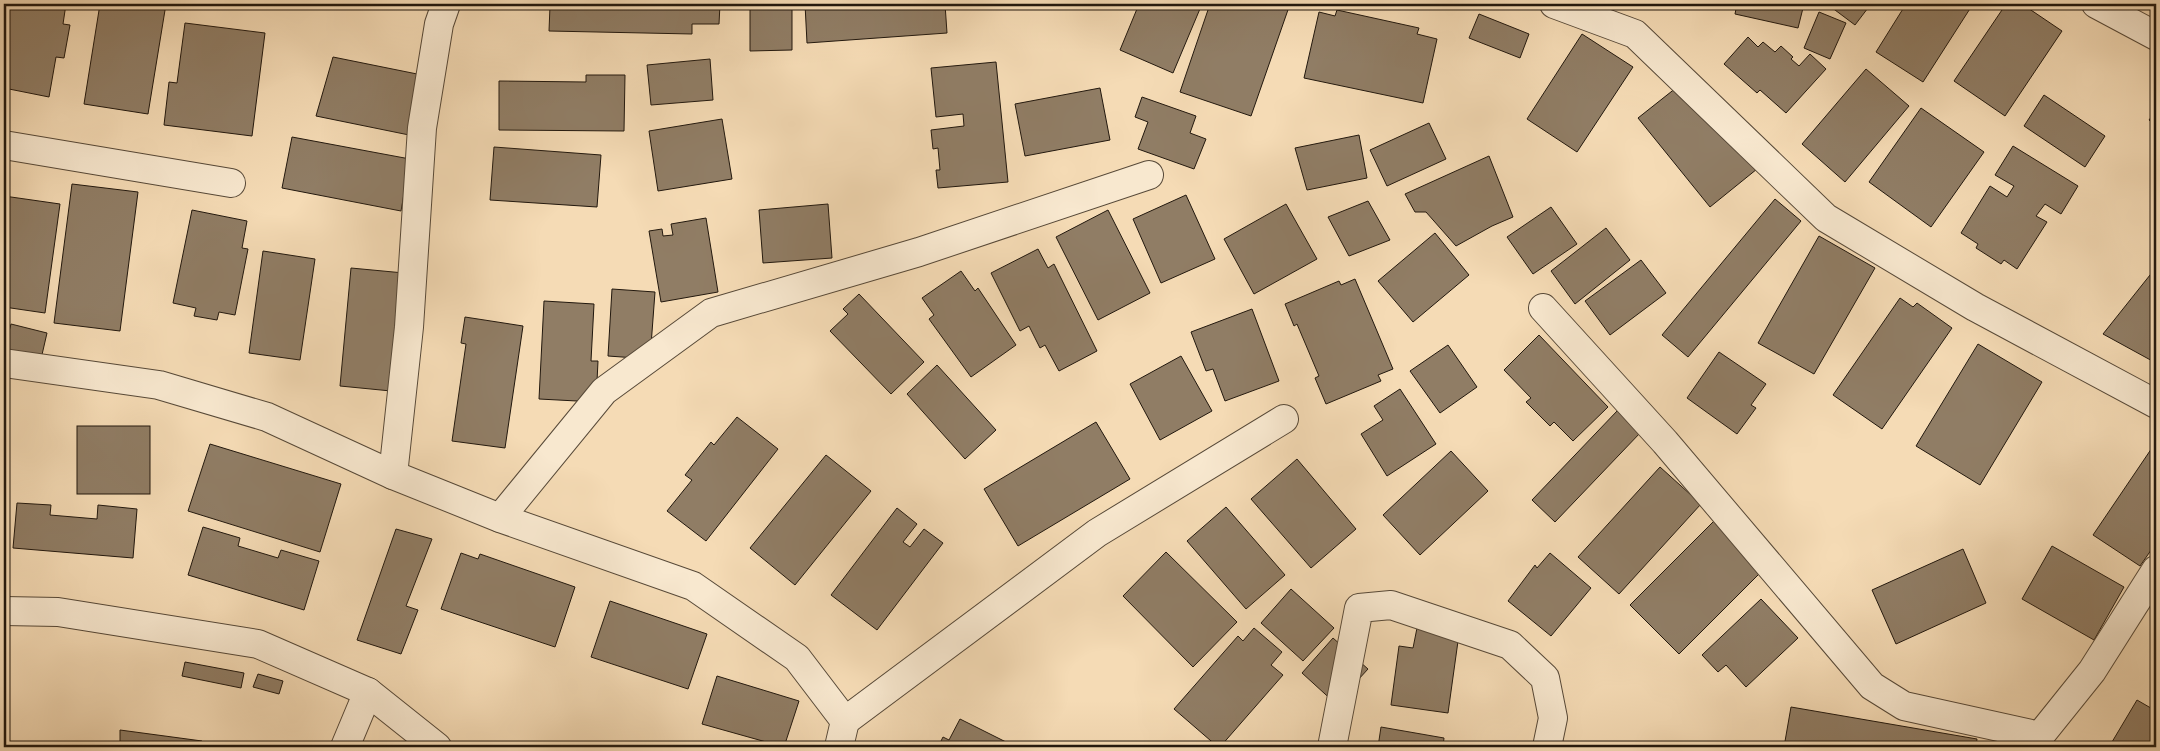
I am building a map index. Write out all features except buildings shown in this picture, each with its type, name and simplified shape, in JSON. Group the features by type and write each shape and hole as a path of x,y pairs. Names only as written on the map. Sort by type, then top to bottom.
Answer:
{"street":[{"path":"393,475 409,327 422,128 439,24 446,4"},
{"path":"1554,4 1635,34 1826,218 1975,307 2156,404"},
{"path":"2096,4 2156,36"},
{"path":"4,144 231,183"},
{"path":"500,518 604,391 711,313 919,252 1149,175"},
{"path":"1543,308 1665,442 1872,686 1904,706 2036,742 2092,671 2156,570"},
{"path":"4,363 168,388 267,417 393,475 500,518 693,586 797,658 845,721"},
{"path":"839,747 845,721 1097,533 1284,419"},
{"path":"1332,747 1359,608 1391,604 1510,645 1545,678 1553,718 1547,747"},
{"path":"4,611 58,612 258,644 368,692 438,747"},
{"path":"344,747 368,692"}]}
